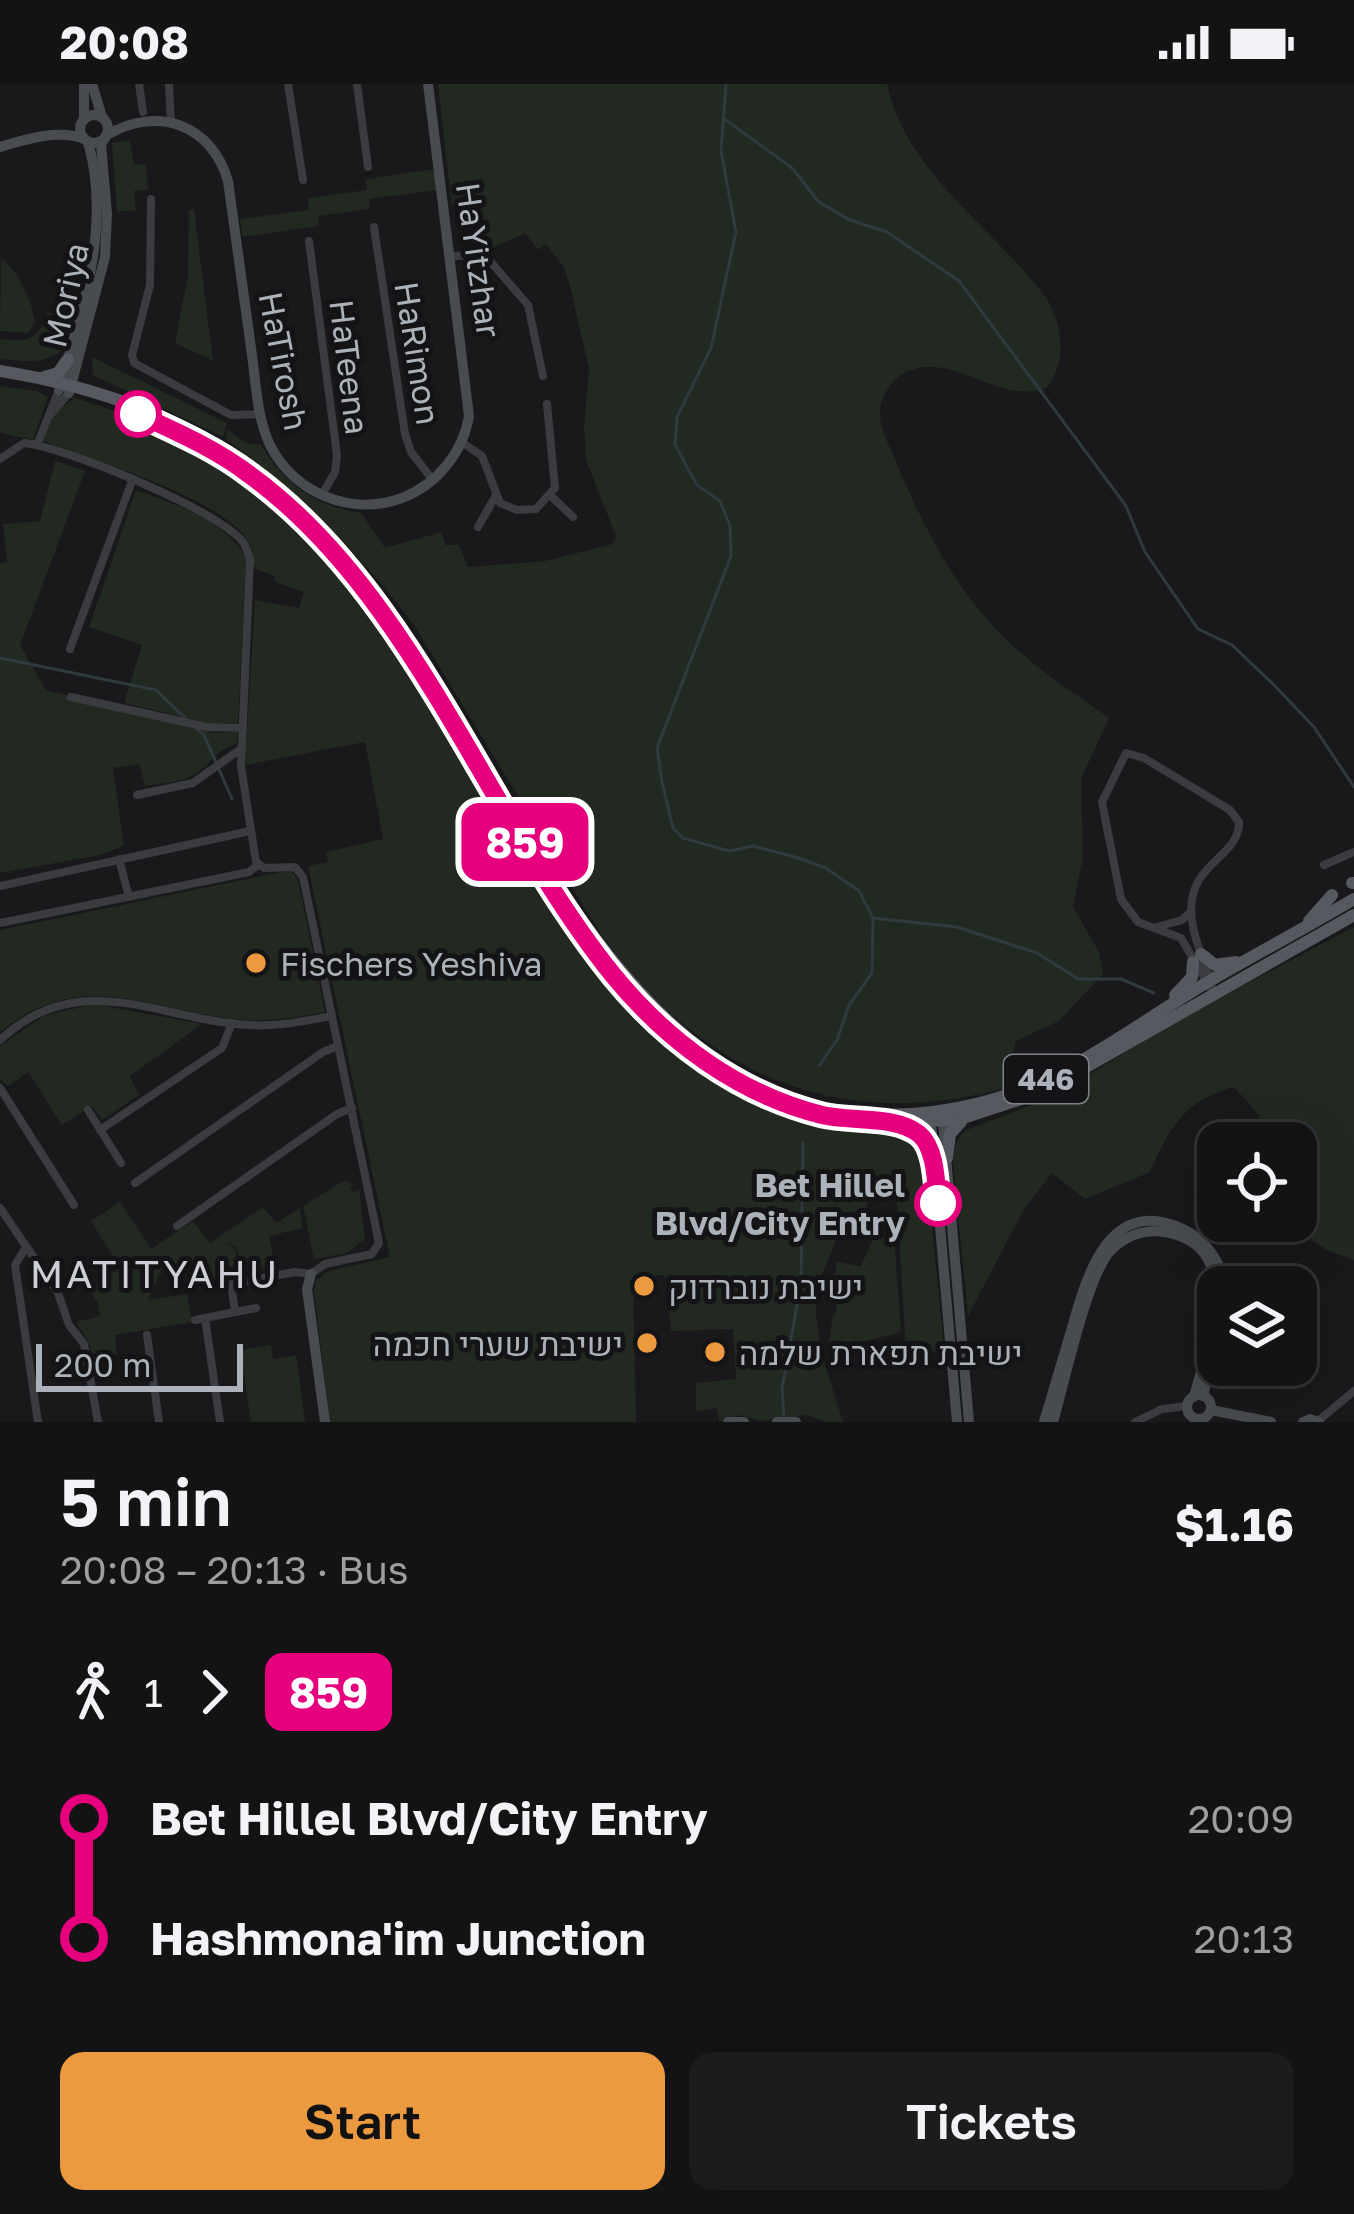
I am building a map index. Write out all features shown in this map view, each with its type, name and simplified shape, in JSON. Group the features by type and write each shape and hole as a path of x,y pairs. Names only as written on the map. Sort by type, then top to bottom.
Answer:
{"main road":[{"path":"34,378 58,373 68,359"},
{"name":"446","path":"0,375 134,405 212,442 276,487 329,538 401,632 578,914 617,968 669,1025 735,1073 805,1104 937,1118 984,1102 1034,1084 1210,986 1354,915"},
{"name":"446","path":"0,375 34,378 65,388 138,414 208,448 250,475 314,532 351,573 395,635 612,973 665,1030 720,1072 763,1095 822,1115 887,1123 973,1117 1060,1083 1354,892"},
{"name":"446","path":"1300,929 1332,896"},
{"path":"1130,1031 1188,984 1197,958 1215,965 1254,956"},
{"path":"946,1158 952,1130 973,1117"},
{"path":"887,1123 922,1136 936,1181"}],"street":[{"name":"Moriya","path":"65,388 96,246 96,196 83,122 88,84"},
{"name":"Moriya","path":"65,388 103,270 107,214 101,144 106,128 88,84"},
{"path":"139,84 142,112"},
{"path":"106,128 171,123 169,84"},
{"path":"288,84 303,180"},
{"path":"357,84 368,167"},
{"name":"HaYitzhar","path":"428,84 470,402 463,443"},
{"path":"53,136 95,115 106,128"},
{"name":"HaTirosh","path":"171,123 201,135 222,162 261,414 279,460 298,481 322,495"},
{"path":"0,147 74,135 98,143 106,128"},
{"path":"151,199 152,261 134,363 231,416 261,414"},
{"name":"HaRimon","path":"374,226 405,434 411,452 432,479"},
{"name":"HaTeena","path":"309,241 337,454 322,495"},
{"path":"451,257 471,254 488,260 528,305 542,376"},
{"path":"37,445 65,388"},
{"path":"322,495 339,502 376,504 414,493 463,443 482,456 495,497 508,508 527,510 551,496 556,477 548,404"},
{"path":"0,460 24,443 37,445 206,515 233,533 247,550 242,748 258,866"},
{"path":"70,649 132,481"},
{"path":"551,496 573,517"},
{"path":"478,527 495,497"},
{"path":"71,697 217,729 243,728"},
{"path":"137,795 193,783 242,748"},
{"path":"1197,958 1191,910 1200,874 1236,840 1238,822 1230,810 1196,789 1144,758 1126,753 1102,808 1123,905 1138,922 1181,938 1210,986"},
{"path":"0,886 250,831"},
{"path":"1324,865 1354,852"},
{"path":"119,860 129,896"},
{"path":"258,866 288,865 303,877 378,1234 378,1248 364,1257 325,1264 311,1274 307,1288 325,1422"},
{"path":"0,923 249,872 258,866"},
{"path":"1149,928 1174,923 1191,910"},
{"path":"0,1040 41,1012 97,999 232,1023 279,1025 332,1016"},
{"path":"100,1130 222,1048 232,1023"},
{"path":"135,1183 338,1046"},
{"path":"0,1088 74,1205"},
{"path":"177,1226 352,1108"},
{"path":"88,1110 121,1163"},
{"path":"937,1118 946,1158 957,1422"},
{"path":"937,1118 936,1181 969,1422"},
{"path":"0,1208 58,1293 87,1352 98,1422"},
{"path":"1048,1422 1106,1256 1130,1236 1167,1228 1196,1236 1214,1254 1218,1266"},
{"path":"1167,1228 1207,1259 1216,1283 1217,1304 1195,1399"},
{"path":"26,1247 15,1264 38,1422"},
{"path":"235,1312 231,1284 295,1272 311,1274"},
{"path":"220,1422 200,1319 256,1308"},
{"path":"147,1335 159,1422"},
{"path":"1200,1386 1189,1414 1197,1420 1210,1410"},
{"path":"1303,1422 1318,1421 1354,1391"},
{"path":"1195,1399 1210,1410 1271,1422"},
{"path":"1135,1422 1195,1399"},
{"path":"728,1422 744,1422"},
{"path":"778,1422 796,1422"}],"shaded area":[{"path":"438,84 887,84 897,116 932,173 1047,299 1061,345 1058,367 1046,388 1010,390 939,367 922,367 895,380 880,410 885,437 918,511 972,600 1031,661 1109,718 1081,779 1083,856 1073,907 1099,952 1103,974 1059,1021 1016,1041 1011,1064 1019,1084 957,1099 898,1103 841,1098 787,1084 737,1061 689,1029 645,988 605,939 395,601 327,527 225,438 228,429 243,442 261,445 302,491 329,505 361,513 385,548 442,532 445,545 459,545 468,567 545,561 613,544 616,536 586,460 589,369 564,267 546,244 538,250 525,233 486,251 479,203 452,206"},
{"path":"130,140 134,164 146,165 148,189 134,191 136,210 117,212 112,143"},
{"path":"435,169 437,190 369,199 369,209 318,216 319,226 242,237 240,219 309,210 308,198 367,190 366,179"},
{"path":"194,209 213,361 175,343 188,275 189,210"},
{"path":"1,259 28,296 35,322 28,333 0,331"},
{"path":"47,312 71,320 62,351 39,360 0,359 0,339 31,338"},
{"path":"92,357 227,423 223,437 93,375"},
{"path":"0,386 48,397 33,440 0,433"},
{"path":"74,398 161,432 200,455 272,510 337,574 368,609 585,951 634,1014 713,1075 761,1101 810,1121 907,1135 919,1147 926,1163 944,1348 911,1360 906,1353 897,1199 867,1201 865,1225 840,1230 817,1287 821,1352 843,1422 807,1415 760,1421 740,1415 719,1422 717,1408 696,1411 696,1383 736,1379 733,1329 671,1331 665,1275 633,1277 636,1422 330,1422 316,1280 329,1271 390,1257 308,866 328,862 326,852 383,839 365,742 245,765 255,600 299,608 304,592 255,569 248,541 212,510 154,482 43,441 54,413"},
{"path":"55,461 85,471 20,645 46,690 214,733 237,732 237,744 195,774 171,782 145,786 139,764 113,768 124,846 100,855 0,873 0,564 7,562 3,524 40,521"},
{"path":"136,490 213,524 246,559 238,723 209,723 124,703 142,645 89,627"},
{"path":"291,870 298,880 325,1012 251,1020 93,996 32,1011 0,1032 0,930"},
{"path":"1354,927 1354,1260 1315,1242 1317,1122 1262,1122 1234,1087 1203,1100 1181,1118 1150,1172 1085,1199 1052,1173 1023,1211 968,1316 953,1163 955,1144 964,1131 1054,1096 1178,1020"},
{"path":"93,1004 202,1024 130,1076 139,1095 102,1120 92,1106 62,1125 28,1072 8,1086 0,1079 0,1046 44,1016"},
{"path":"345,1180 353,1185 353,1192 359,1189 365,1239 347,1253 314,1259 303,1206"},
{"path":"120,1202 151,1249 193,1221 210,1243 263,1207 276,1223 300,1208 303,1228 269,1236 275,1266 243,1270 236,1247 226,1242 235,1249 241,1274 201,1282 197,1263 162,1268 148,1300 187,1294 192,1322 115,1335 117,1354 94,1360 76,1322 100,1316 89,1290 120,1268 91,1221"},
{"path":"894,1235 901,1332 828,1351 837,1309 833,1288 837,1262 861,1266 874,1237"},
{"path":"271,1345 273,1359 296,1355 305,1422 251,1422 240,1350"}],"waterway":[{"path":"726,84 721,151 736,232 711,348 677,417 675,445 697,485 720,501 730,526 731,556 657,748 673,828 683,838 729,851 753,846 826,868 859,891 873,918 872,973 849,1005 837,1040 819,1066"},
{"path":"723,118 792,168 819,202 850,220 887,232 959,281 1126,506 1145,552 1198,629 1232,645 1274,685 1314,727 1354,787"},
{"path":"0,658 156,690 187,720"},
{"path":"194,726 204,735 232,799"},
{"path":"873,918 957,927 1037,953 1078,979 1121,979 1154,993"},
{"path":"784,1416 782,1388 801,1284 803,1143"}],"bus line":[{"name":"859","path":"138,414 181,433 250,475 296,514 351,573 405,650 572,917 612,973 665,1030 720,1072 763,1095 822,1115 887,1123 916,1132 930,1151 938,1203"}],"place":[{"name":"Fischers Yeshiva","path":"256,963"},
{"name":"Bet Hillel Blvd/City Entry","path":"938,1203"},
{"name":"ישיבת נוברדוק","path":"644,1286"},
{"name":"ישיבת שערי חכמה","path":"647,1343"},
{"name":"ישיבת תפארת שלמה","path":"715,1352"}],"district":[{"name":"MATITYAHU","path":"155,1273"}]}
